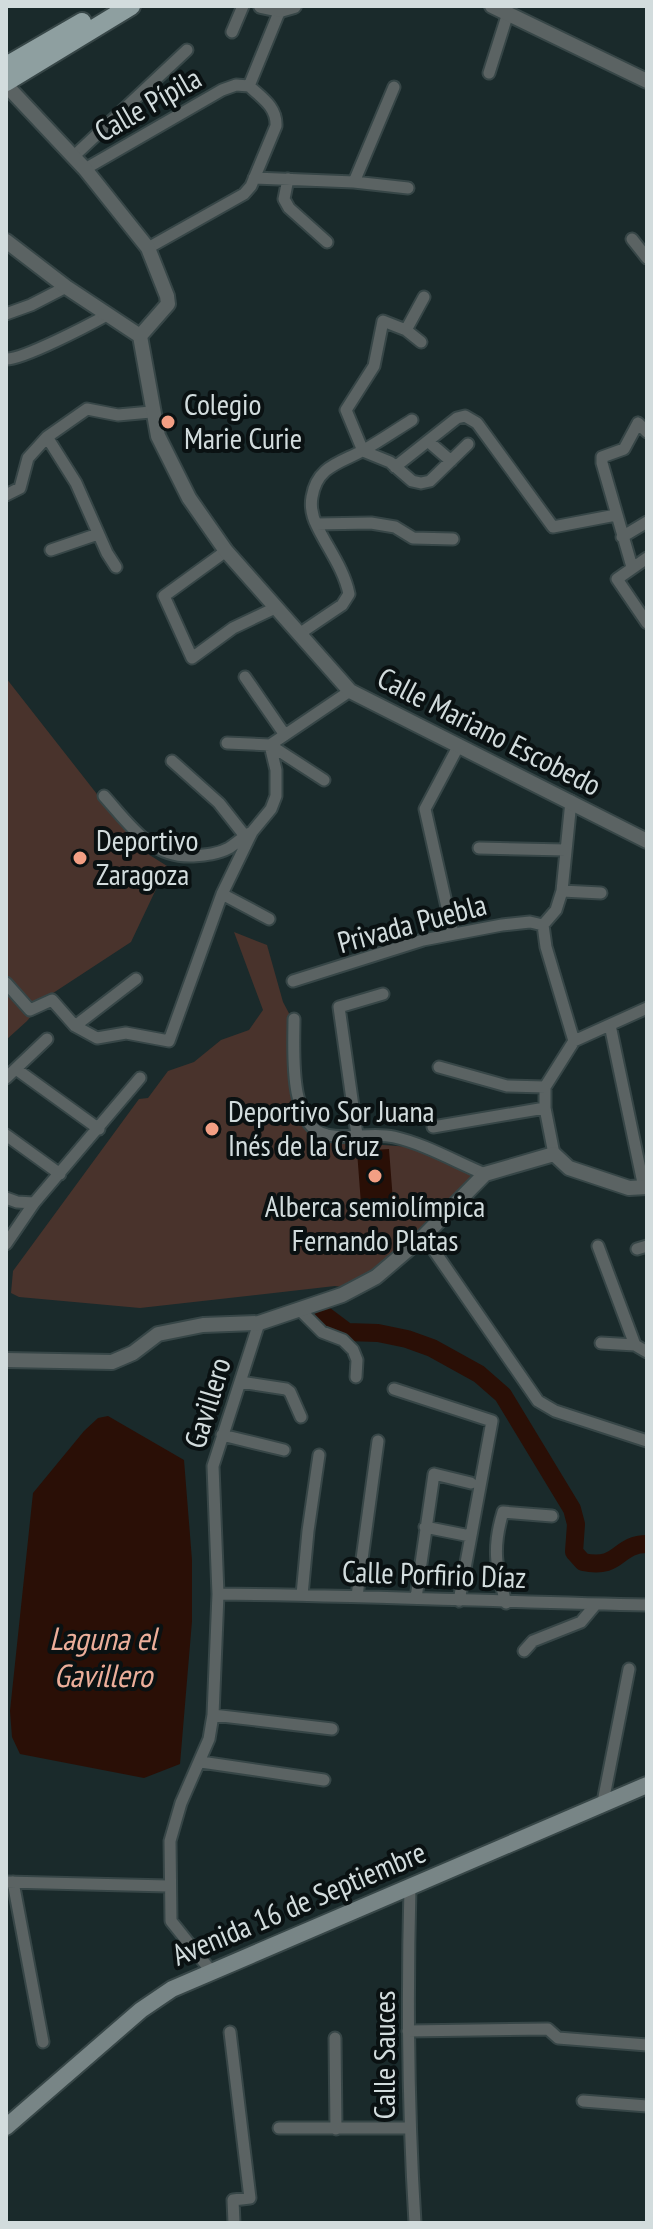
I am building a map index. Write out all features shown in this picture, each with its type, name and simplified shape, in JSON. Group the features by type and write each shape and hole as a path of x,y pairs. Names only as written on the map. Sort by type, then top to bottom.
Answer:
{"main road":[{"path":"6,66 108,6"},
{"path":"6,83 131,6"},
{"name":"Avenida 16 de Septiembre","path":"6,2127 141,2010 172,1989 647,1785"}],"street":[{"path":"232,32 243,6"},
{"path":"261,6 287,8"},
{"path":"492,6 514,12 647,81"},
{"name":"Calle Pípila","path":"85,169 222,90 236,85 249,86 287,8"},
{"path":"489,73 514,12"},
{"path":"74,156 187,50"},
{"path":"6,83 74,156 148,248 168,304 140,336 66,287 6,241"},
{"path":"148,248 244,194 254,178 276,126 277,116 249,86"},
{"path":"354,182 394,87"},
{"path":"254,178 354,182 408,188"},
{"path":"288,179 284,199 289,208 327,242"},
{"path":"632,239 647,258"},
{"path":"6,314 66,287"},
{"path":"406,330 424,297"},
{"path":"6,359 28,354 107,315"},
{"path":"421,342 406,330 383,321 374,366 346,410 363,451 395,467 412,481 421,483 430,481 468,444"},
{"name":"Calle Mariano Escobedo","path":"140,336 151,412 158,436 189,498 226,551 350,691 647,841"},
{"path":"6,495 20,488 28,458 47,437 87,409 118,415 151,412"},
{"path":"395,467 457,418 465,416 477,423 553,527 616,515"},
{"path":"299,634 342,605 349,594 346,580 310,507 314,486 321,473 338,461 363,451 412,420"},
{"path":"632,567 602,457 624,449 644,425"},
{"path":"47,437 76,483 116,567"},
{"path":"429,442 451,461"},
{"path":"622,537 647,522"},
{"path":"316,524 371,523 395,527 413,538 453,539"},
{"path":"51,550 98,534"},
{"path":"226,551 164,596 192,658 233,628 275,608"},
{"path":"647,558 617,579 647,623"},
{"path":"245,677 285,735"},
{"name":"Calle Mariano Escobedo","path":"270,745 350,691"},
{"path":"227,743 270,745 324,780"},
{"path":"104,796 155,848 166,853 190,856 212,855 229,848 248,834 271,809 276,796 276,770 270,745"},
{"path":"453,934 425,809 459,745"},
{"path":"172,761 248,834"},
{"path":"571,801 562,891 556,910 543,925 546,947 574,1041"},
{"path":"6,983 30,1010 52,1000 75,1026 97,1038 126,1033 169,1041 222,894 248,834"},
{"path":"479,848 566,850"},
{"path":"562,891 601,893"},
{"path":"222,894 269,919"},
{"name":"Privada Puebla","path":"293,981 387,950 453,934 530,922 543,925"},
{"path":"75,1026 136,979"},
{"path":"357,1135 339,1007 383,994"},
{"path":"610,1025 646,1188 629,1188 569,1168 554,1154 545,1108 545,1087 574,1041 647,1008"},
{"path":"294,1019 297,1097 304,1116 316,1131 328,1136 393,1137 485,1174"},
{"path":"6,1078 47,1039"},
{"path":"439,1067 507,1086 545,1087"},
{"path":"16,1069 99,1129"},
{"path":"6,1244 34,1203 140,1078"},
{"path":"433,1127 545,1108"},
{"path":"6,1135 60,1174"},
{"path":"6,1360 112,1362 133,1353 158,1334 203,1325 259,1323 342,1295 376,1277 424,1236 485,1174 554,1154"},
{"path":"6,1198 34,1203"},
{"path":"424,1236 538,1401 555,1411 647,1441"},
{"path":"598,1246 635,1345"},
{"path":"300,1310 322,1332 343,1340 353,1350 357,1360 356,1377"},
{"name":"Gavillero","path":"211,1971 171,1921 168,1886 170,1841 181,1803 201,1762 213,1715 218,1594 213,1466 259,1323"},
{"path":"601,1343 635,1345 647,1352"},
{"path":"240,1382 286,1389 301,1417"},
{"path":"394,1389 492,1421 459,1601"},
{"path":"222,1435 284,1450"},
{"path":"357,1596 378,1441"},
{"path":"302,1595 319,1455"},
{"path":"416,1598 434,1474 471,1483"},
{"path":"506,1603 496,1566 495,1537 503,1512 552,1516"},
{"path":"425,1527 470,1536"},
{"name":"Calle Porfirio Díaz","path":"218,1594 647,1605"},
{"path":"524,1651 533,1641 581,1622 596,1604"},
{"path":"603,1802 629,1669"},
{"path":"213,1715 332,1729"},
{"path":"201,1762 324,1780"},
{"path":"43,2042 10,1882 168,1886"},
{"name":"Calle Sauces","path":"410,1886 409,2128 415,2223"},
{"path":"408,2031 548,2029 558,2038 647,2045"},
{"path":"230,2032 250,2198 233,2200 234,2223"},
{"path":"335,2038 336,2129"},
{"path":"583,2101 647,2106"},
{"path":"279,2128 409,2128"}],"shaded area":[{"name":"Deportivo Zaragoza","path":"6,678 140,849 167,866 131,942 47,997 6,1040"},
{"name":"Deportivo Sor Juana Inés de la Cruz","path":"234,932 267,945 283,1002 292,1019 297,1117 315,1140 411,1147 482,1175 381,1269 349,1288 335,1286 140,1308 19,1297 11,1293 13,1271 139,1099 148,1098 168,1071 194,1062 221,1040 249,1030 263,1010"}],"water":[{"name":"Alberca semiolímpica Fernando Platas","path":"389,1149 393,1201 361,1204 357,1151"},
{"name":"Laguna el Gavillero","path":"108,1416 184,1460 192,1560 192,1621 180,1764 144,1778 20,1754 12,1737 10,1711 33,1493 84,1431 98,1418"}],"waterway":[{"path":"323,1314 347,1332 378,1333 432,1348 479,1374 503,1395 572,1509 576,1524 574,1552 583,1562 605,1563 629,1548 647,1544"}],"place":[{"name":"Colegio Marie Curie","path":"168,422"},
{"name":"Deportivo Zaragoza","path":"80,858"},
{"name":"Deportivo Sor Juana Inés de la Cruz","path":"212,1129"},
{"name":"Alberca semiolímpica Fernando Platas","path":"375,1176"}]}
